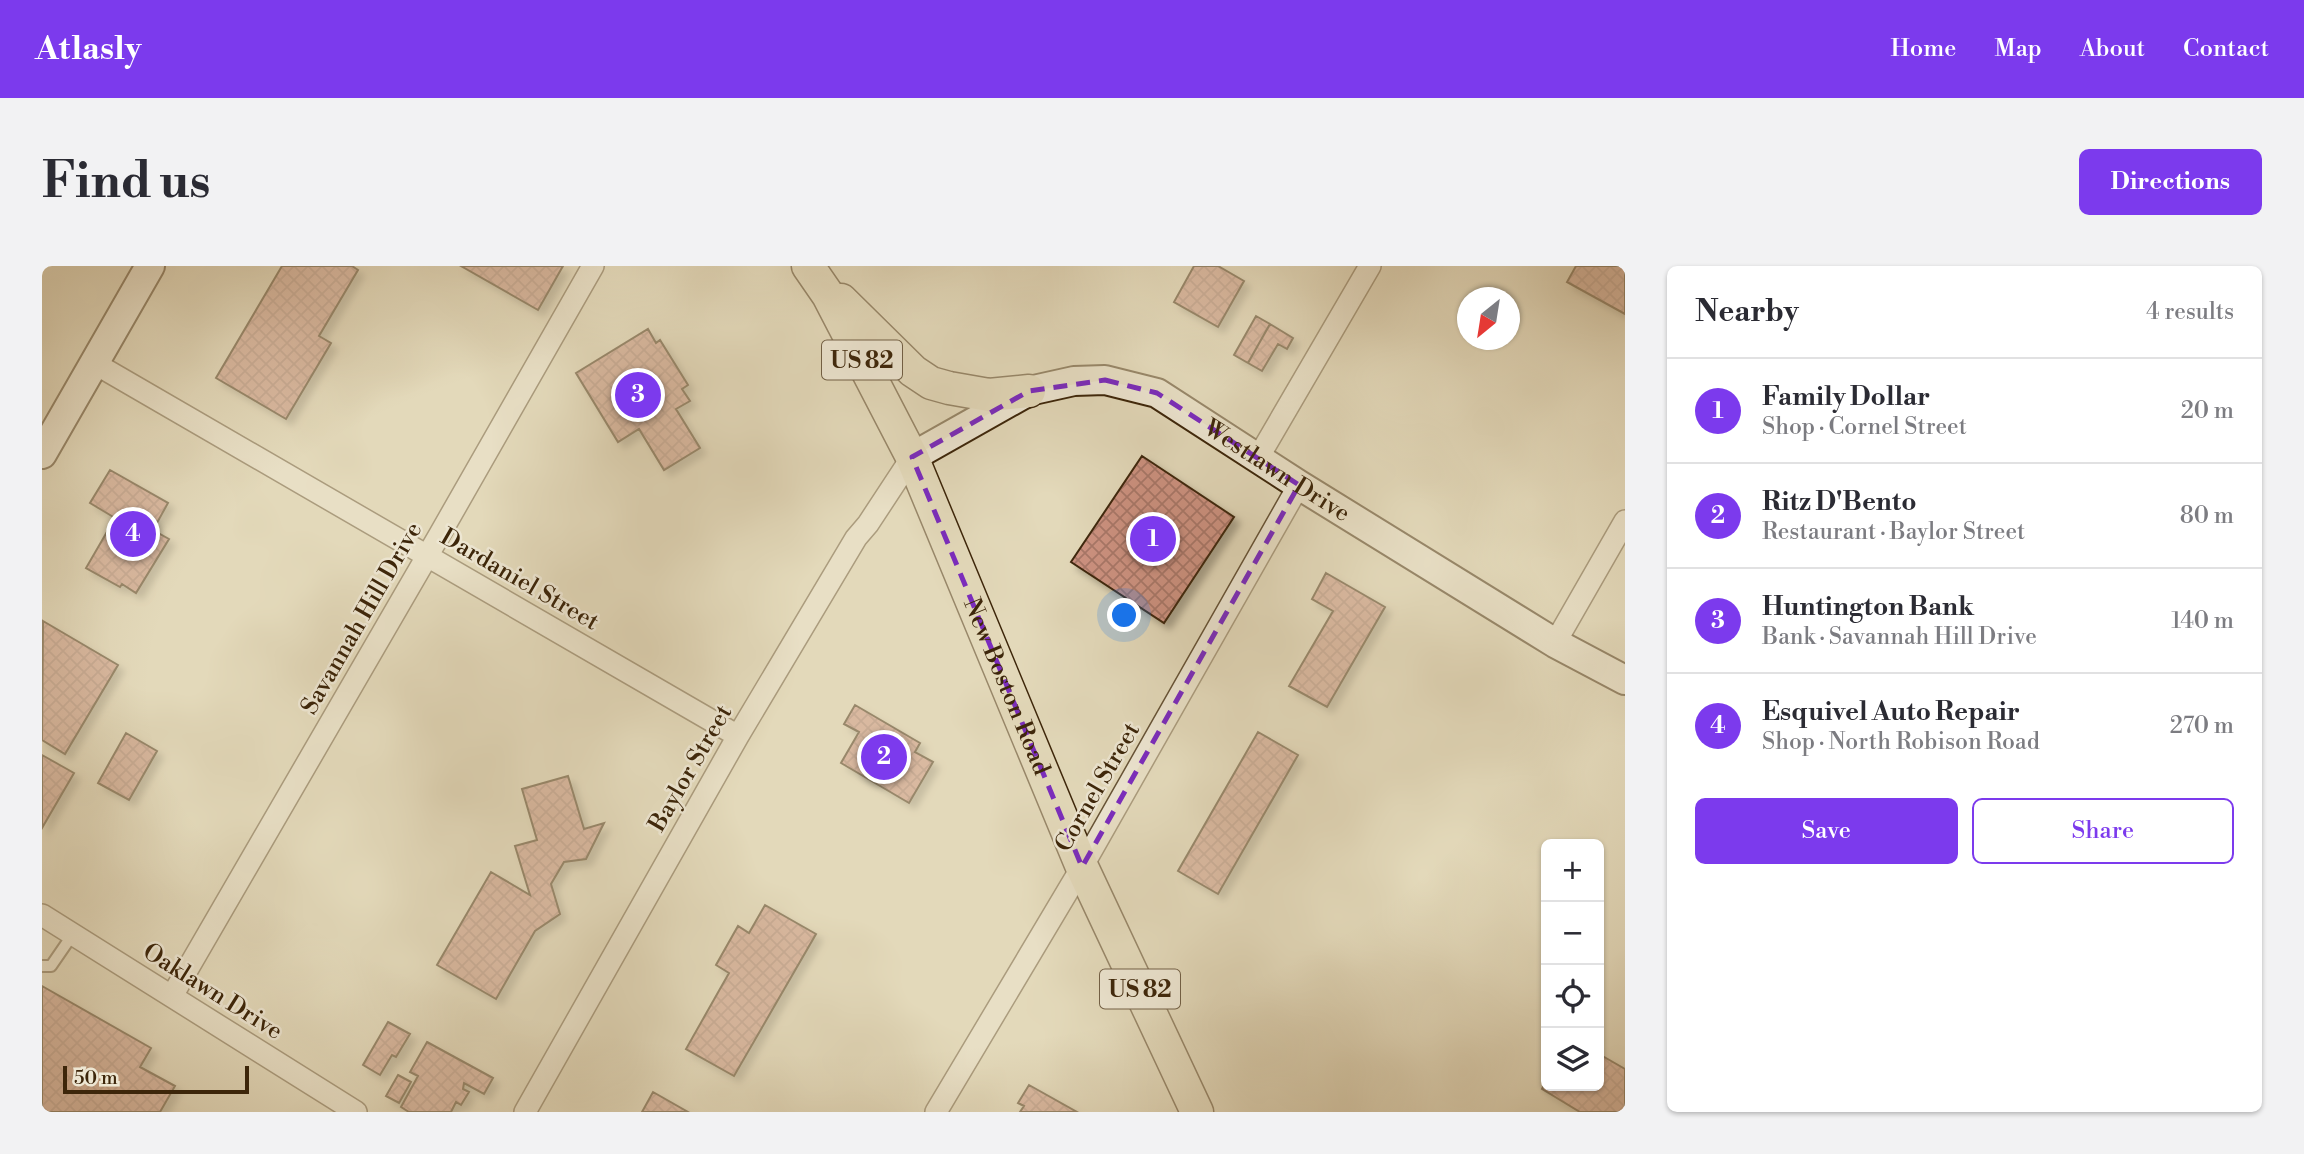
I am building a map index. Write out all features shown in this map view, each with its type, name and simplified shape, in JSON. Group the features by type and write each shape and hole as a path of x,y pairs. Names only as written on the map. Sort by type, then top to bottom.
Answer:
{"main road":[{"path":"42,454 150,266"},
{"path":"811,270 913,371 931,383 989,395 1029,391"},
{"name":"New Boston Road","path":"811,270 828,295 912,457 1082,867 1197,1112"},
{"name":"Westlawn Drive","path":"912,457 1029,391 1074,381 1105,380 1157,393 1299,485 1555,643 1625,680"}],"street":[{"name":"Savannah Hill Drive","path":"172,996 593,266"},
{"path":"1258,458 1370,266"},
{"name":"Dardaniel Street","path":"94,363 738,736"},
{"name":"Baylor Street","path":"525,1112 738,736 856,538 912,457"},
{"name":"Cornel Street","path":"936,1112 1082,867 1299,485"},
{"path":"1555,643 1625,521"},
{"name":"Oaklawn Drive","path":"42,915 356,1112"}],"lane":[{"path":"42,966 51,966 57,960 73,934"}],"highlighted area":[{"path":"1105,380 1157,393 1299,485 1082,867 912,457 1029,391"}],"building":[{"path":"282,266 352,266 358,270 319,336 331,343 286,419 216,378"},
{"path":"461,266 563,266 538,310"},
{"path":"1194,266 1218,266 1244,281 1218,327 1174,302"},
{"path":"1576,266 1625,266 1625,314 1567,282"},
{"path":"1256,316 1270,324 1248,363 1234,355"},
{"path":"1270,324 1293,338 1287,349 1278,344 1262,371 1248,363"},
{"path":"648,329 656,343 660,340 688,385 682,389 690,401 676,409 700,448 664,470 639,429 618,442 576,373"},
{"path":"1142,456 1234,517 1164,623 1071,562"},
{"path":"110,470 168,503 153,530 169,539 136,593 86,568 115,518 90,503"},
{"path":"1326,573 1385,607 1327,707 1289,686 1333,611 1312,599"},
{"path":"43,621 118,665 65,754 42,740"},
{"path":"855,705 920,743 915,752 933,762 909,803 841,763 859,732 844,724"},
{"path":"1258,732 1298,755 1218,894 1178,871"},
{"path":"126,733 157,751 129,800 98,783"},
{"path":"42,755 74,773 42,828"},
{"path":"568,776 584,829 604,823 586,859 564,862 551,884 560,914 535,931 496,999 437,965 491,872 530,895 515,846 537,840 522,789"},
{"path":"765,905 816,934 734,1076 686,1049 729,973 716,965 738,926 749,933"},
{"path":"42,986 151,1048 140,1067 175,1086 160,1112 42,1112"},
{"path":"388,1022 410,1034 396,1057 392,1055 380,1075 363,1065"},
{"path":"427,1042 493,1078 484,1094 464,1083 463,1089 469,1092 461,1105 456,1102 451,1112 409,1112 401,1107 418,1076 410,1072"},
{"path":"1604,1057 1625,1069 1625,1112 1580,1112 1545,1091 1604,1091"},
{"path":"398,1075 411,1082 399,1103 386,1096"},
{"path":"1029,1085 1077,1112 1020,1112 1024,1106 1018,1103"},
{"path":"653,1092 688,1112 642,1112"}],"place":[{"name":"Huntington Bank","path":"638,395"},
{"name":"Esquivel Auto Repair","path":"133,534"},
{"name":"Family Dollar","path":"1153,539"},
{"name":"Ritz D'Bento","path":"884,757"}]}
